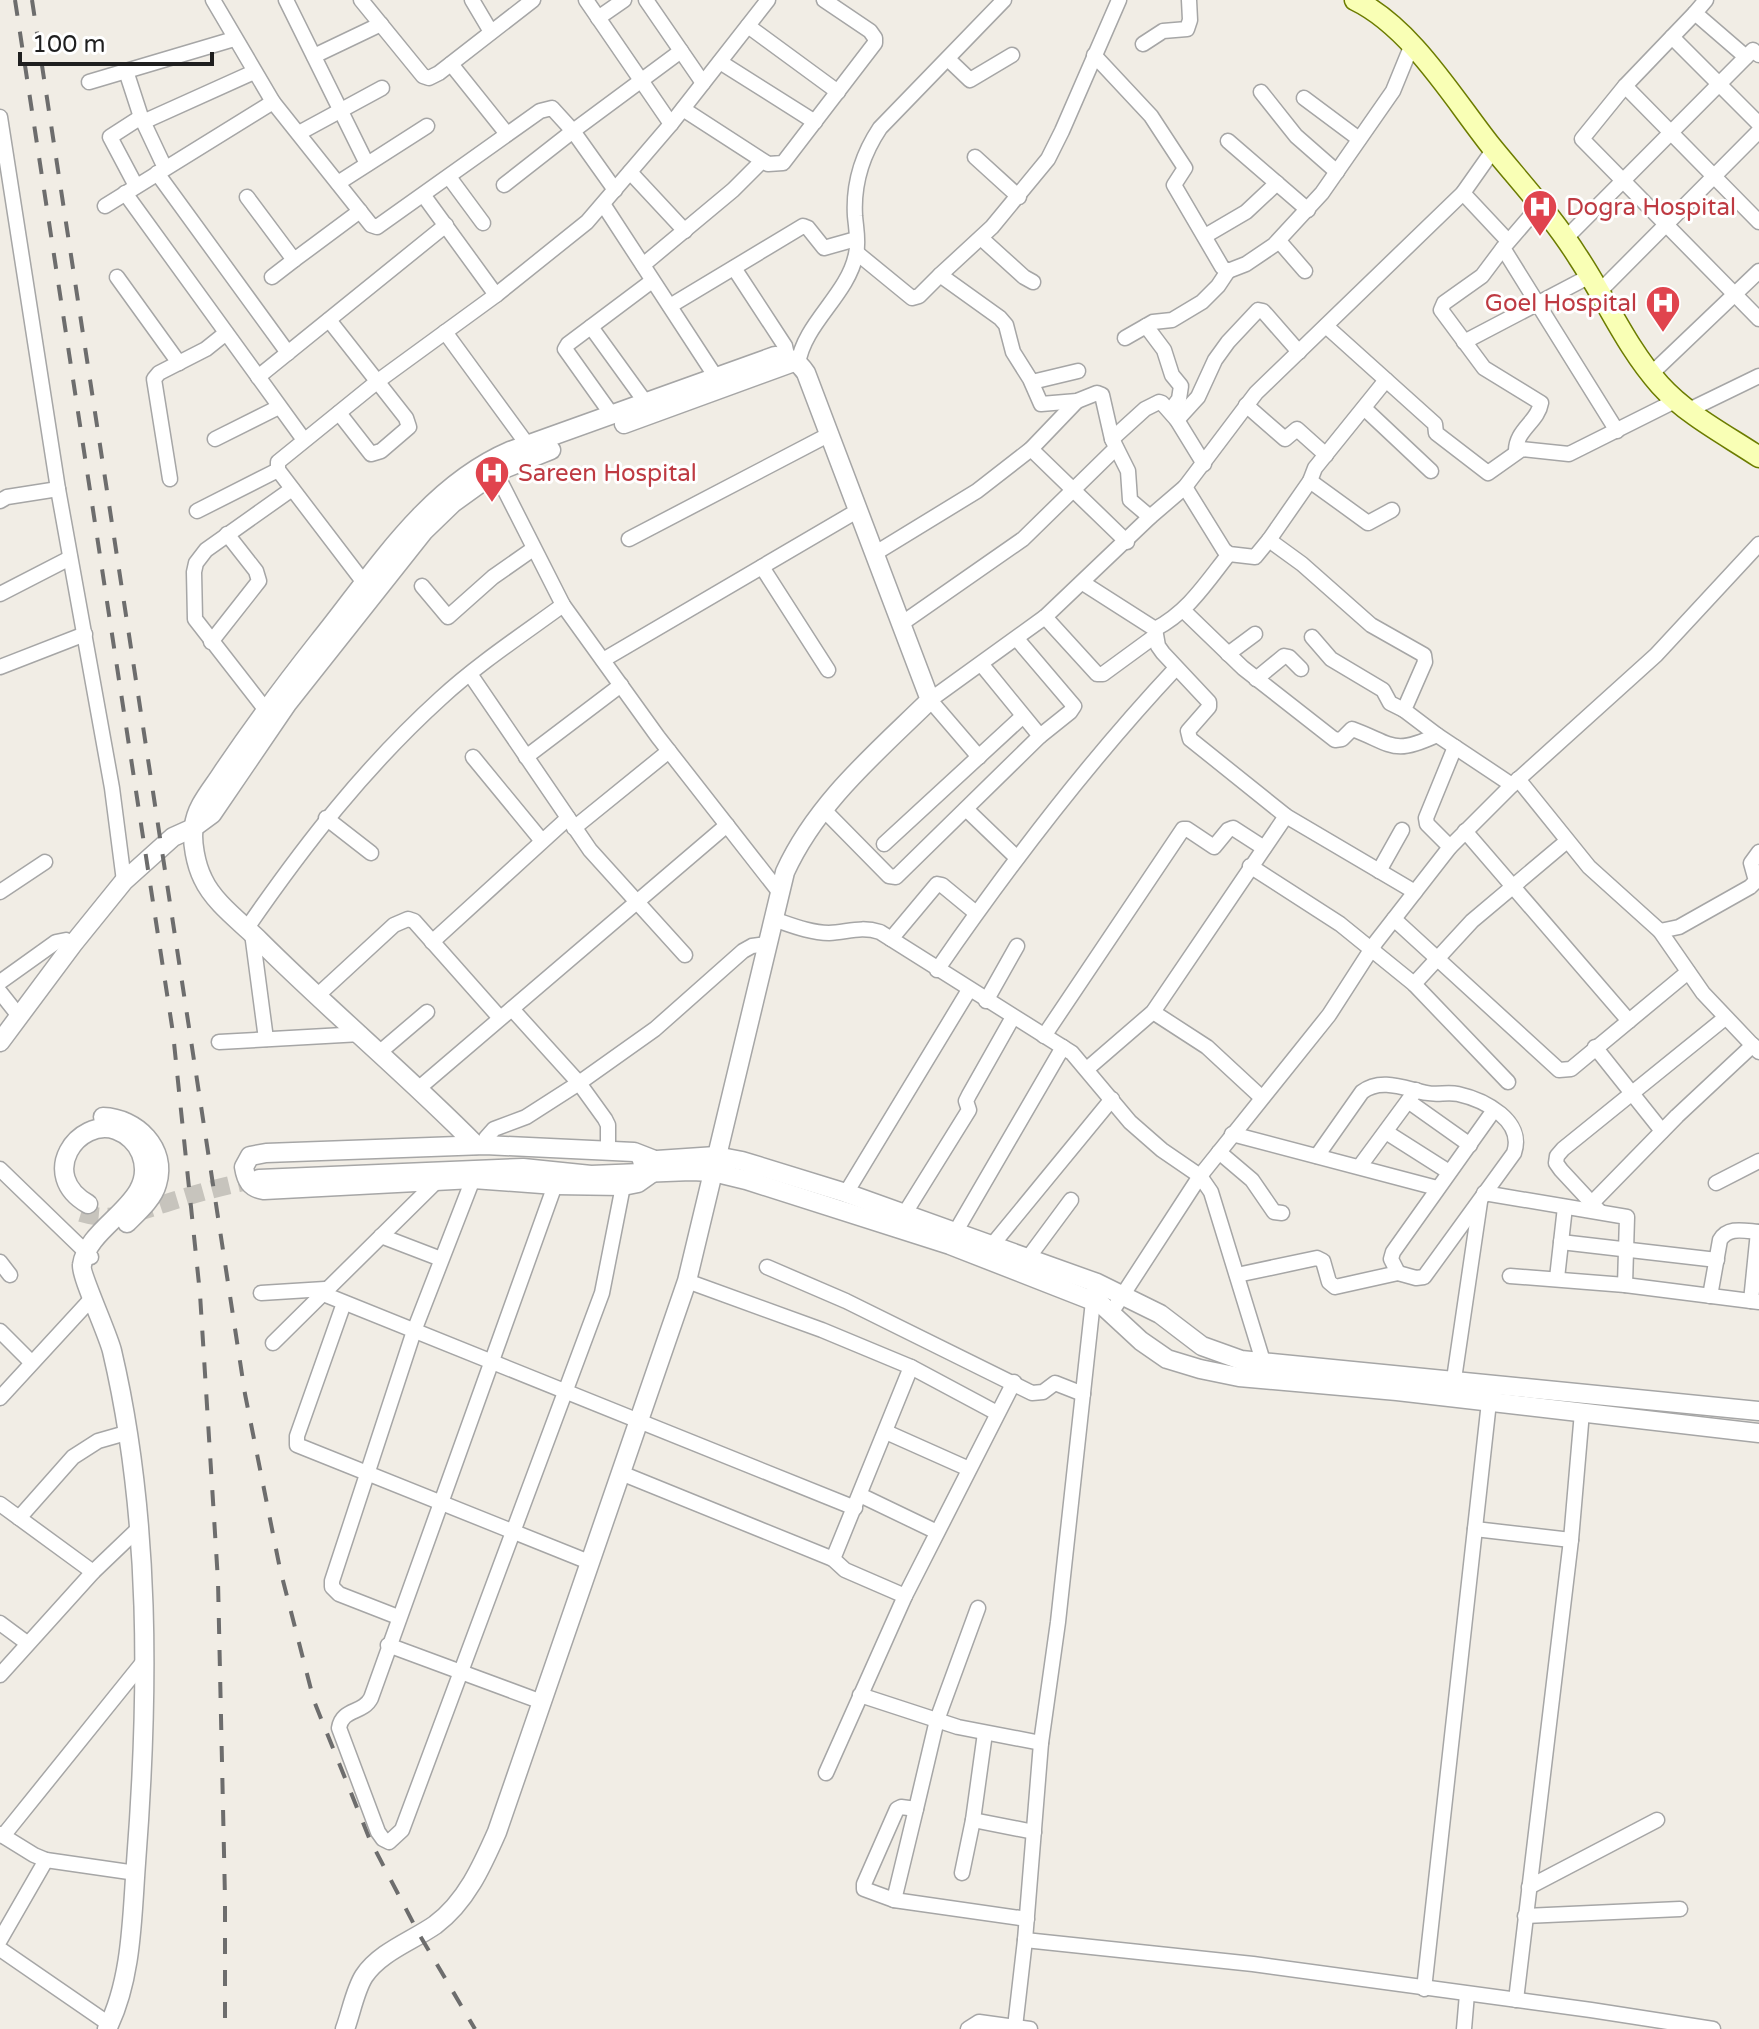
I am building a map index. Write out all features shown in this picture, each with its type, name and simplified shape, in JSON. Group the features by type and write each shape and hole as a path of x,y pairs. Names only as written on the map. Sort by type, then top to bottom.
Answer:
{"main road":[{"path":"1356,0 1393,27 1411,47 1540,205 1651,374 1683,405 1759,457"}],"street":[{"path":"213,0 273,102 371,225 377,227 424,196 545,108 557,112 615,190"},
{"path":"286,0 367,164"},
{"path":"361,0 423,76 434,77 524,3"},
{"path":"472,0 491,32"},
{"path":"586,0 671,124"},
{"path":"598,18 624,0"},
{"path":"646,0 703,83"},
{"path":"752,21 754,0"},
{"path":"365,584 278,470 278,462 378,381 567,239 603,204 671,124 768,0"},
{"path":"683,109 762,161 776,165 783,163 872,48 875,38 870,31 824,0"},
{"path":"480,1145 214,896 203,880 197,862 193,828 200,806 265,709 412,524 445,494 493,466 612,415 793,362 834,300 856,246 855,189 867,147 880,128 1004,0"},
{"path":"670,306 803,226 824,248 856,246 912,298 919,296 981,238 1019,197 1048,159 1119,0"},
{"path":"1143,44 1163,31 1187,29 1190,24 1189,0"},
{"path":"1706,0 1582,136 1587,146 1759,319"},
{"path":"1565,239 1754,51 1695,13"},
{"path":"752,21 838,92"},
{"path":"314,56 381,24"},
{"path":"1672,37 1759,124"},
{"path":"89,82 234,39"},
{"path":"1125,338 1156,321 1172,320 1202,302 1228,271 1259,257 1279,241 1337,172 1393,91 1411,47"},
{"path":"504,185 681,51"},
{"path":"948,59 970,80 1012,55"},
{"path":"1094,55 1151,116 1185,168 1174,185 1222,267 1228,271"},
{"path":"720,62 815,122"},
{"path":"451,64 507,134"},
{"path":"126,71 161,171 288,353"},
{"path":"254,72 142,119 110,137 130,189 226,333 304,440"},
{"path":"1625,86 1759,222"},
{"path":"299,133 382,88"},
{"path":"1261,92 1296,136 1337,172"},
{"path":"1304,98 1359,139"},
{"path":"105,206 273,102"},
{"path":"0,117 58,489 112,788 124,881"},
{"path":"338,183 427,126"},
{"path":"1464,342 1539,303 1594,284 1666,224 1759,131"},
{"path":"1228,141 1308,210"},
{"path":"345,2029 364,1977 383,1957 436,1924 467,1892 497,1832 687,1281 773,919 794,854 844,784 930,700 1045,617 1185,487 1246,405 1463,193 1494,149"},
{"path":"975,157 1019,197"},
{"path":"643,265 762,161"},
{"path":"630,172 685,231"},
{"path":"449,177 483,223"},
{"path":"1205,236 1246,212 1277,183"},
{"path":"1463,193 1505,245 1617,431"},
{"path":"424,196 496,295"},
{"path":"247,197 294,260"},
{"path":"603,204 720,384"},
{"path":"1516,452 1518,437 1540,410 1541,403 1484,368 1442,313 1441,306 1482,276 1540,205"},
{"path":"272,277 360,211"},
{"path":"258,377 446,225"},
{"path":"981,238 1033,282"},
{"path":"1279,241 1305,271"},
{"path":"734,268 793,362 806,373 930,700 979,757"},
{"path":"1651,374 1759,271"},
{"path":"940,275 1006,325 1013,352 1032,382 1041,404 1077,401 1097,393 1102,395 1114,443 1128,471 1130,500 1150,517"},
{"path":"117,277 179,363"},
{"path":"612,415 565,349 652,281"},
{"path":"1173,415 1198,397 1215,360 1258,310 1263,311 1299,352"},
{"path":"329,320 409,422 406,431 376,454 367,451 339,413"},
{"path":"1146,326 1164,350 1172,375 1181,386 1173,415"},
{"path":"1326,326 1435,424 1437,434 1488,473 1516,452 1528,448 1569,454 1617,431 1759,376"},
{"path":"591,327 646,403"},
{"path":"445,332 532,450"},
{"path":"170,479 154,379 159,373 212,346 226,333"},
{"path":"1032,382 1078,371"},
{"path":"1185,487 1217,541 1229,554 1255,557 1326,455 1386,380"},
{"path":"532,450 720,384"},
{"path":"874,554 977,491 1031,449 1077,401"},
{"path":"901,624 1007,552 1037,526 1153,404 1162,403 1173,415 1204,464"},
{"path":"1246,405 1285,439 1297,429 1326,455"},
{"path":"215,439 279,407"},
{"path":"1364,408 1431,471"},
{"path":"629,539 830,434"},
{"path":"1031,449 1127,542"},
{"path":"493,466 563,605 669,751 780,893"},
{"path":"0,1042 124,881 173,837 193,828 212,814 287,704 424,531 493,466"},
{"path":"197,511 278,470"},
{"path":"1310,481 1368,523 1392,510"},
{"path":"0,501 7,497 58,489"},
{"path":"265,709 195,619 194,572 200,556 292,489"},
{"path":"603,660 857,511"},
{"path":"211,642 259,581 256,571 227,534"},
{"path":"1269,540 1302,564 1371,625 1424,655 1425,662 1404,710"},
{"path":"1111,1313 1200,1176 1329,1015 1371,949 1450,847 1515,782 1656,655 1759,544"},
{"path":"422,586 448,617 493,577 533,549"},
{"path":"1045,617 1097,674 1103,674 1184,611 1229,554"},
{"path":"0,594 70,558"},
{"path":"762,567 828,670"},
{"path":"1083,583 1155,633 1163,653 1209,702 1209,707 1187,736 1286,816 1415,892"},
{"path":"266,1039 250,930 326,818 412,726 470,674 563,605"},
{"path":"1184,611 1256,679 1335,740 1342,739 1352,729 1394,748 1420,743 1437,735"},
{"path":"0,667 85,634"},
{"path":"1228,654 1255,634"},
{"path":"1312,637 1331,659 1386,692 1390,703 1455,747 1515,782 1614,891 1660,931 1725,1018 1756,1049 1662,1131 1595,1208"},
{"path":"824,810 892,877 900,874 1074,706 1017,639"},
{"path":"1256,679 1284,656 1301,669"},
{"path":"982,665 1040,736"},
{"path":"937,970 1017,858 1108,742 1176,668"},
{"path":"470,674 590,850 685,955"},
{"path":"526,757 621,685"},
{"path":"884,844 1023,716"},
{"path":"1450,847 1427,824 1426,818 1455,747"},
{"path":"432,942 542,841 669,751"},
{"path":"473,757 542,841"},
{"path":"966,809 1017,858"},
{"path":"1087,1069 1153,1012 1286,816"},
{"path":"326,818 371,853"},
{"path":"419,1088 727,825"},
{"path":"1044,1036 1180,831 1187,829 1214,847 1233,828 1264,848"},
{"path":"1379,871 1402,830"},
{"path":"1465,831 1629,1021"},
{"path":"1414,984 1472,921 1567,841"},
{"path":"1660,931 1679,927 1703,915 1758,881 1751,863 1759,852"},
{"path":"0,892 45,862"},
{"path":"1250,866 1340,924 1414,984 1508,1082"},
{"path":"891,939 937,884 976,913"},
{"path":"318,995 403,919 414,921 579,1083 608,1125 608,1151"},
{"path":"773,919 819,932 869,929 891,939 1063,1047 1087,1069 1146,1138 1200,1176 1211,1192 1266,1371"},
{"path":"1394,919 1559,1070 1571,1069 1688,972"},
{"path":"0,982 61,940 73,944"},
{"path":"480,1145 494,1129 526,1117 655,1029 743,951 767,944"},
{"path":"986,1001 1017,946"},
{"path":"846,1193 969,990"},
{"path":"0,992 19,1016"},
{"path":"380,1052 427,1012"},
{"path":"1153,1012 1207,1047 1261,1097"},
{"path":"905,1213 969,1110 966,1101 1013,1017"},
{"path":"1595,1208 1561,1170 1556,1163 1557,1156 1725,1018"},
{"path":"219,1042 361,1034"},
{"path":"956,1231 1063,1047"},
{"path":"1595,1047 1662,1131"},
{"path":"1317,1156 1362,1092 1371,1085 1381,1084 1412,1096 1470,1145"},
{"path":"1237,1275 1317,1258 1323,1261 1329,1282 1335,1287 1398,1273 1424,1277 1514,1153 1518,1143 1517,1132 1509,1121 1473,1098 1455,1093 1412,1096 1360,1166"},
{"path":"993,1244 1112,1099"},
{"path":"1398,1273 1391,1256 1494,1110"},
{"path":"0,1949 108,2027 117,2006 130,1941 142,1787 144,1661 139,1528 126,1433 108,1334 82,1270 87,1257 144,1205 157,1186 158,1159 151,1142 131,1123 118,1118 98,1117 83,1122 59,1145 53,1159 52,1174 58,1192 69,1205 84,1209"},
{"path":"1386,1132 1449,1172"},
{"path":"1232,1134 1437,1188"},
{"path":"480,1145 634,1152 654,1165 638,1183 623,1186 439,1179 264,1190 251,1186 246,1180 244,1167 250,1156 266,1153 480,1145"},
{"path":"1219,1152 1252,1180 1274,1212 1282,1213"},
{"path":"258,1173 485,1159 604,1165 742,1161 905,1213 1028,1258 1094,1292 1141,1341 1167,1359 1200,1369 1454,1379 1490,1392 1582,1412 1759,1433"},
{"path":"1716,1183 1759,1161"},
{"path":"715,1164 746,1180 1094,1292 1121,1296 1160,1314 1202,1346 1266,1371 1490,1392 1759,1411"},
{"path":"0,1169 87,1257"},
{"path":"273,1343 439,1179"},
{"path":"398,1617 339,1594 332,1587 414,1331 473,1179"},
{"path":"555,1185 369,1704 346,1714 339,1728 378,1832 389,1842 402,1830 602,1293 623,1186"},
{"path":"1482,1196 1595,1208 1627,1217 1625,1285"},
{"path":"1454,1379 1482,1196"},
{"path":"1028,1258 1071,1200"},
{"path":"1557,1278 1565,1207"},
{"path":"1510,1276 1625,1285 1755,1302 1758,1232 1724,1233 1710,1296"},
{"path":"381,1236 441,1259"},
{"path":"1561,1242 1717,1260"},
{"path":"0,1262 10,1275"},
{"path":"767,1267 846,1301 1038,1394 1055,1383 1083,1394"},
{"path":"687,1281 822,1330 911,1367 997,1413"},
{"path":"261,1293 323,1291 344,1303 640,1422 937,1532"},
{"path":"968,2029 979,2022 1022,2028 1025,1940 1041,1743 1094,1292"},
{"path":"0,1398 93,1297"},
{"path":"344,1303 296,1442 301,1448 589,1562"},
{"path":"0,1331 31,1362"},
{"path":"833,1559 911,1367"},
{"path":"826,1773 905,1596 1014,1382"},
{"path":"1424,1989 1490,1392"},
{"path":"1516,2000 1571,1540 1582,1412"},
{"path":"886,1432 969,1469"},
{"path":"19,1518 73,1457 98,1441 126,1433"},
{"path":"621,1473 833,1559 845,1570 905,1596"},
{"path":"0,1504 93,1572"},
{"path":"0,1675 93,1572 139,1528"},
{"path":"1475,1529 1571,1540"},
{"path":"894,1900 937,1720 978,1608"},
{"path":"0,1623 27,1643"},
{"path":"388,1645 542,1702"},
{"path":"136,1873 46,1860 2,1835 144,1661"},
{"path":"860,1695 985,1733 1041,1743"},
{"path":"962,1873 985,1733"},
{"path":"916,1809 897,1809 864,1884 868,1892 894,1900 1027,1919"},
{"path":"973,1820 1034,1832"},
{"path":"1529,1887 1657,1820"},
{"path":"0,1940 46,1860"},
{"path":"1525,1916 1680,1909"},
{"path":"1025,1940 1253,1964 1713,2029"},
{"path":"1464,2029 1467,1994"}],"tunnel":[{"path":"81,1213 106,1217 130,1214 208,1190 259,1179"}],"railway":[{"path":"15,0 173,1033 200,1294 218,1581 225,2029"},
{"path":"32,0 245,1394 280,1569 314,1701 370,1840 419,1934 475,2029"}],"place":[{"name":"Dogra Hospital","path":"1540,238"},
{"name":"Goel Hospital","path":"1663,334"},
{"name":"Sareen Hospital","path":"492,504"}]}
